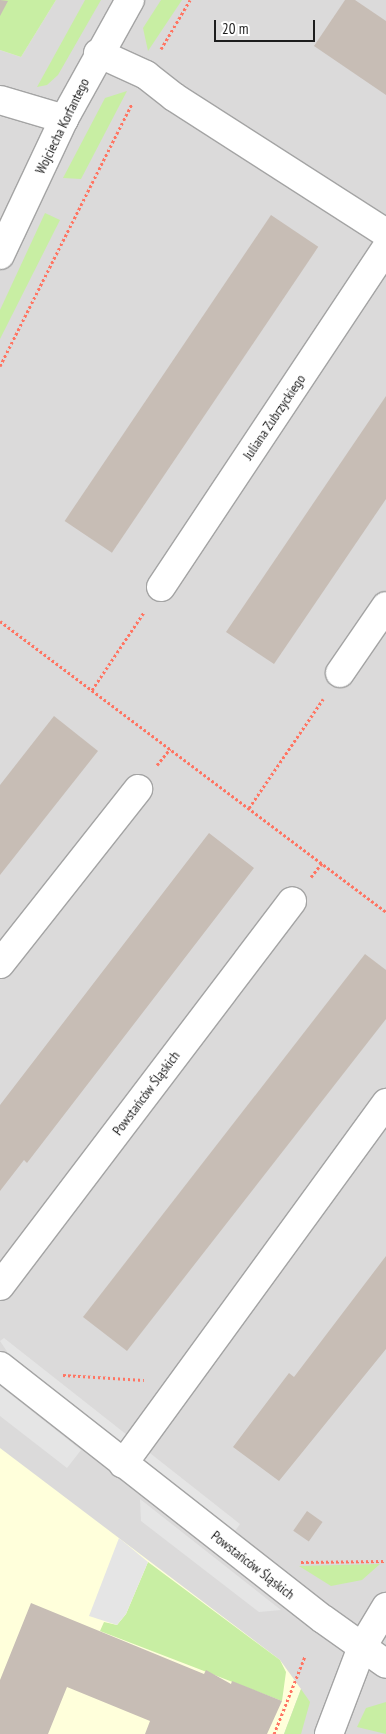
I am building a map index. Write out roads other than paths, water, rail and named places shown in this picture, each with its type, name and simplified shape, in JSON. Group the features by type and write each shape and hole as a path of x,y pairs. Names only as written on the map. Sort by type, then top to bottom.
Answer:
{"street":[{"name":"Wojciecha Korfantego","path":"0,255 64,119 98,53 130,0"},
{"path":"98,53 146,75 174,97 386,233"},
{"path":"0,100 64,119"},
{"name":"Juliana Zubrzyckiego","path":"161,587 386,248"},
{"path":"340,673 386,606"},
{"path":"0,964 138,789"},
{"name":"Powstańców Śląskich","path":"0,1286 292,900"},
{"path":"122,1464 386,1103"},
{"name":"Powstańców Śląskich","path":"0,1366 122,1464 386,1664"},
{"path":"328,1734 362,1647 386,1608"}]}
